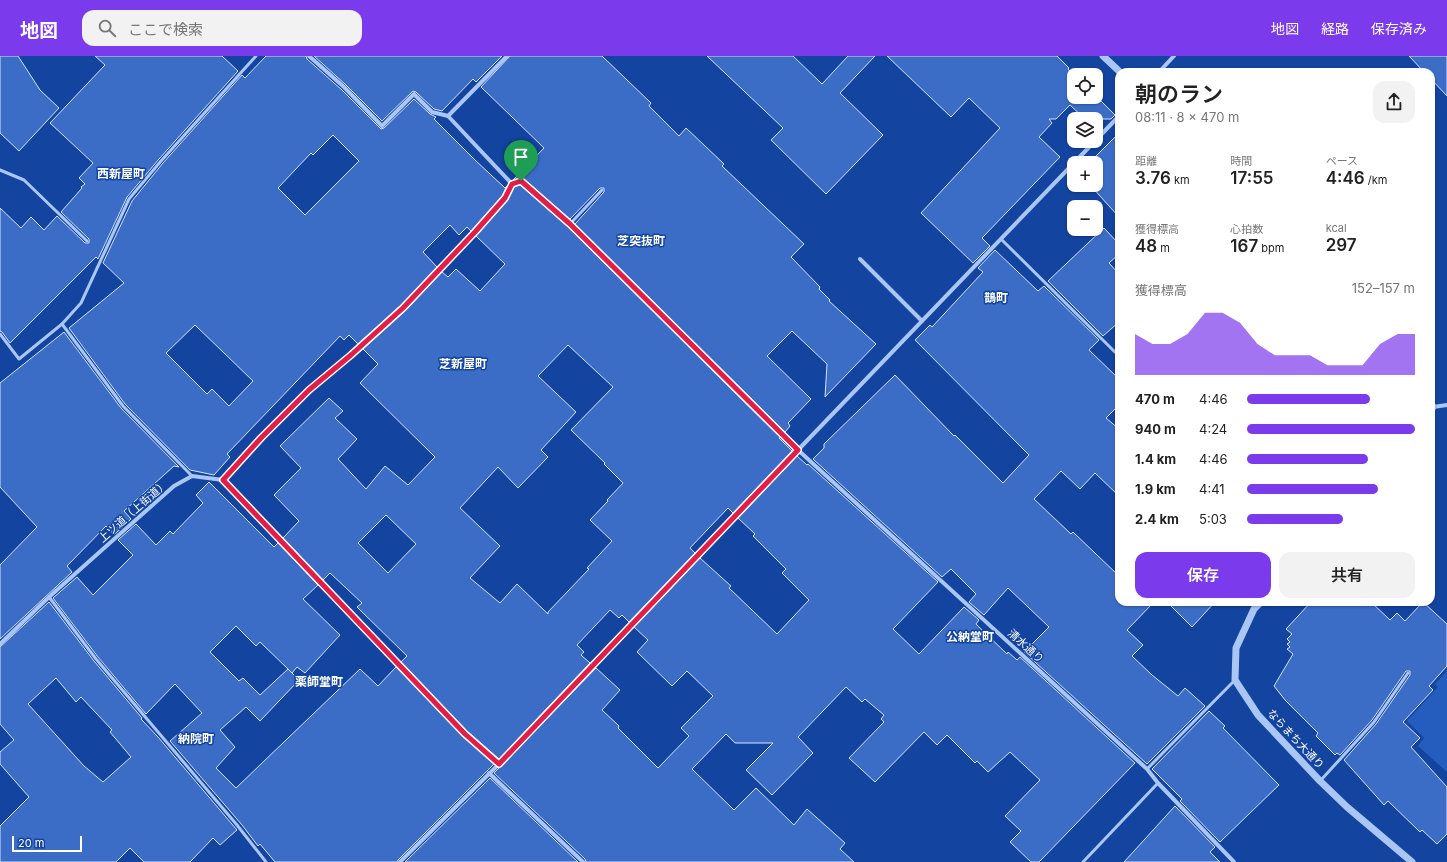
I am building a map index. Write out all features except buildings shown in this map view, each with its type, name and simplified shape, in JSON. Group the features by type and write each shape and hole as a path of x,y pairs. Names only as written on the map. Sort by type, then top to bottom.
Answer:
{"street":[{"path":"223,480 261,438 309,390 351,355 403,308 505,198 512,184 448,116 432,112 414,94 382,126 344,87 309,56"},
{"path":"448,116 507,56"},
{"path":"1103,56 1116,68"},
{"path":"1163,68 1174,56"},
{"path":"1103,133 1115,120"},
{"path":"400,862 499,764 798,450 1089,148"},
{"name":"清水通り","path":"512,184 521,181 570,224 798,450 1147,769 1158,783 1234,862"},
{"path":"860,259 922,321"},
{"path":"1435,407 1447,405"},
{"path":"192,476 223,480 465,734 499,764"},
{"name":"上ツ道（上街道）","path":"0,644 49,597 174,486 192,476"},
{"path":"1236,680 1236,648 1254,609 1257,606"},
{"name":"ならまち大通り","path":"1236,680 1258,715 1320,781 1346,807 1412,862"},
{"path":"490,773 583,862"}],"lane":[{"path":"0,334 19,358 62,324 81,303 129,199 161,161 256,56"},
{"path":"0,170 24,180 87,241"},
{"path":"570,224 602,190"},
{"path":"1001,239 1115,352"},
{"path":"62,324 123,406 192,476"},
{"path":"49,597 96,659 232,819 266,862"},
{"path":"1320,781 1374,722 1408,673"},
{"path":"1147,769 1236,680"},
{"path":"1083,862 1158,783"}],"shaded area":[{"path":"1447,671 1447,772 1418,746 1424,738 1407,721 1438,687 1435,684"}],"district":[{"name":"西新屋町","path":"121,173"},
{"name":"芝突抜町","path":"641,240"},
{"name":"鵲町","path":"996,297"},
{"name":"芝新屋町","path":"463,363"},
{"name":"公納堂町","path":"970,636"},
{"name":"薬師堂町","path":"319,681"},
{"name":"納院町","path":"196,738"}],"route":[{"path":"521,181 570,224 798,450 499,764 465,734 343,608 223,480 261,438 309,390 351,355 403,308 505,198 512,184 521,181"}]}
